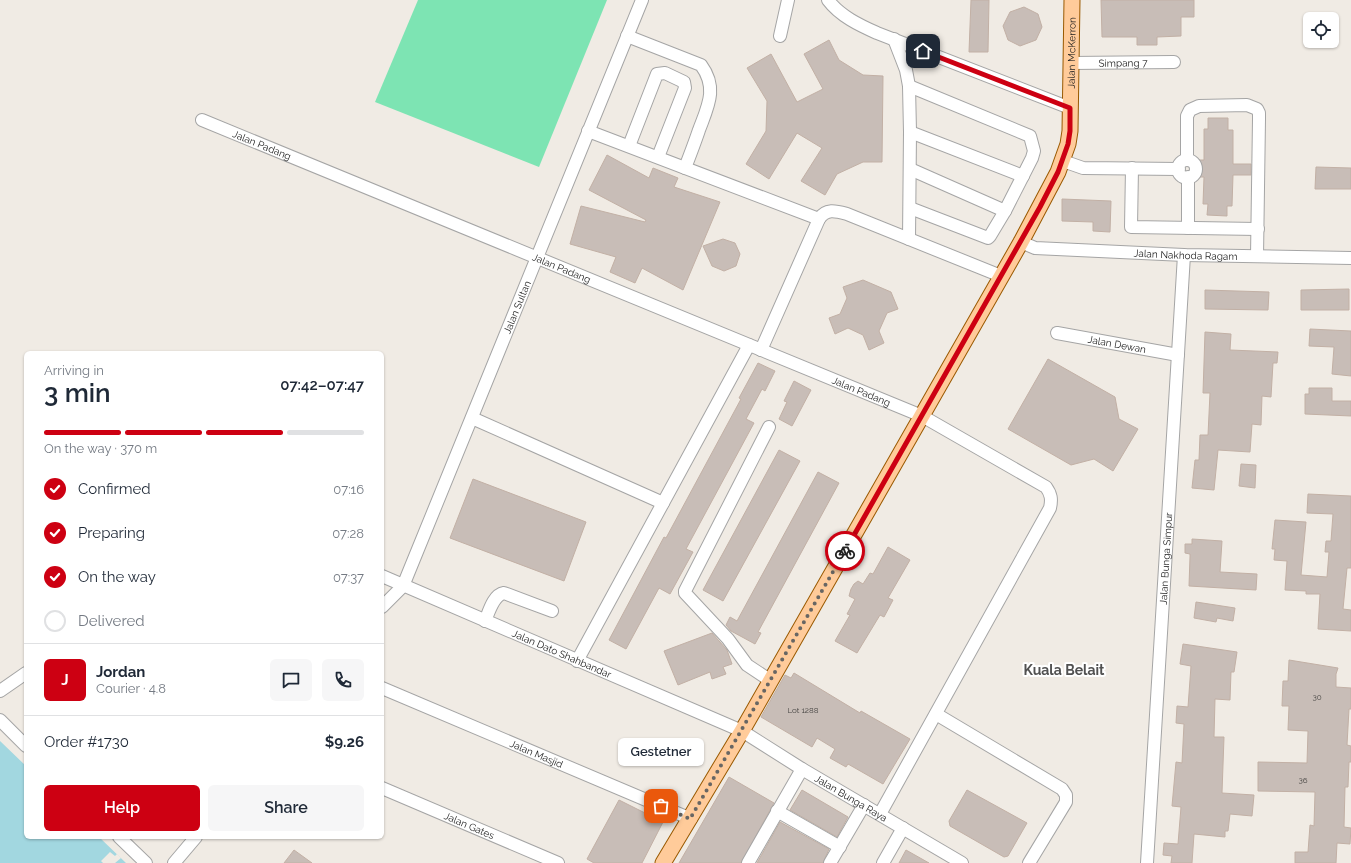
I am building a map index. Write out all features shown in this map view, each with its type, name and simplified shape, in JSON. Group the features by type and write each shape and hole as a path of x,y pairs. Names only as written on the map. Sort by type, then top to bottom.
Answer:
{"main road":[{"name":"Jalan McKerron","path":"663,863 771,681 1049,191 1070,138 1072,0"}],"street":[{"name":"Jalan Sultan","path":"384,605 403,586 642,0"},
{"path":"780,36 788,0"},
{"path":"828,0 858,24 1070,108"},
{"path":"628,36 701,65 710,82 710,102 685,168"},
{"path":"894,39 906,70 909,86 909,239"},
{"name":"Simpang 7","path":"1071,63 1174,62"},
{"path":"629,146 658,74 665,73 684,82 685,88 658,158"},
{"path":"909,86 1030,136 1034,151 1006,210 988,238 910,208"},
{"path":"1188,228 1182,162 1187,160 1187,116 1190,110 1199,106 1247,105 1257,109 1259,113 1257,256"},
{"name":"Jalan Padang","path":"202,120 922,416 1046,486 1050,493 1050,508 880,814"},
{"path":"588,131 819,218"},
{"path":"910,132 1023,176"},
{"path":"1062,161 1083,168 1132,168 1183,173"},
{"path":"1132,168 1131,227 1258,229"},
{"path":"910,169 1006,210"},
{"path":"761,350 819,218 822,213 828,211 836,211 847,214 1002,276"},
{"name":"Jalan Nakhoda Ragam","path":"1021,242 1035,248 1184,255 1351,258"},
{"name":"Jalan Bunga Simpur","path":"1147,863 1184,255"},
{"name":"Jalan Dewan","path":"1057,333 1178,355"},
{"path":"577,661 749,345"},
{"path":"472,418 663,503"},
{"path":"769,428 685,593 728,639 747,665 771,681"},
{"name":"Jalan Dato Shahbandar","path":"384,577 742,731"},
{"path":"485,621 496,597 504,593 552,611"},
{"path":"0,691 24,674"},
{"name":"Jalan Masjid","path":"384,689 690,819"},
{"path":"936,714 1062,789 1066,795 1066,802 1029,863"},
{"path":"0,720 24,744"},
{"name":"Jalan Bunga Raya","path":"742,731 802,769 962,863"},
{"path":"748,863 802,769"},
{"name":"Jalan Gates","path":"384,789 558,863"},
{"path":"830,863 864,805"},
{"path":"777,811 840,847"},
{"path":"883,863 903,828"},
{"path":"121,839 146,863"},
{"path":"174,863 194,839"}],"green space":[{"path":"418,0 607,0 539,167 375,102"}],"water":[{"path":"0,741 24,764 24,839 101,839 126,863 0,863"}],"pier":[{"path":"110,852 115,856 117,854 121,858 115,863 103,863 101,861"}],"building":[{"path":"971,0 989,0 988,52 969,52"},
{"path":"1101,0 1194,0 1194,17 1181,17 1181,36 1157,37 1157,45 1137,45 1137,37 1102,37"},
{"path":"1024,7 1038,14 1042,27 1036,40 1020,46 1008,40 1003,26 1010,12"},
{"path":"829,40 839,60 863,75 883,76 882,162 863,162 837,174 825,195 801,181 822,148 797,133 769,179 746,164 766,131 767,101 747,68 771,54 797,102 823,89 804,54"},
{"path":"1208,118 1228,118 1228,130 1233,130 1233,164 1251,164 1251,175 1233,175 1232,206 1227,206 1227,216 1207,215 1208,204 1203,204 1204,177 1196,177 1189,168 1193,164 1194,160 1204,160 1204,129 1208,129"},
{"path":"607,155 649,178 653,168 678,178 674,187 720,202 683,290 642,268 635,283 610,272 616,257 570,244 581,206 645,222 646,220 589,190"},
{"path":"1316,167 1351,168 1351,189 1315,189"},
{"path":"1062,199 1111,201 1110,232 1093,231 1093,222 1062,221"},
{"path":"723,239 735,243 740,254 736,266 724,271 712,266 703,246"},
{"path":"863,280 891,292 898,309 887,313 879,331 884,343 869,350 863,335 848,328 835,334 829,318 840,314 847,298 843,287"},
{"path":"1349,289 1349,310 1301,310 1301,290"},
{"path":"1205,290 1269,292 1268,310 1205,309"},
{"path":"1310,329 1351,331 1351,376 1332,374 1334,347 1309,346"},
{"path":"1205,332 1231,334 1230,350 1278,352 1277,363 1273,363 1271,397 1262,396 1261,425 1252,424 1250,452 1218,450 1214,490 1192,488 1195,460 1199,460 1200,435 1208,435 1210,393 1203,393"},
{"path":"1048,359 1115,397 1119,419 1138,429 1113,471 1094,459 1071,465 1008,429"},
{"path":"758,363 775,371 765,391 762,389 746,419 754,423 686,549 693,552 670,594 659,588 626,649 609,640 664,537 666,538 741,399 739,398"},
{"path":"794,381 811,390 792,426 779,419 787,402 784,401"},
{"path":"1309,388 1332,388 1332,401 1351,401 1351,416 1305,414 1305,394 1309,394"},
{"path":"779,450 800,461 723,601 703,590"},
{"path":"1241,464 1256,465 1255,488 1239,486"},
{"path":"818,472 839,483 758,632 761,633 755,644 731,631 726,625 730,617 737,621"},
{"path":"473,479 586,522 564,581 450,538"},
{"path":"1308,494 1351,496 1351,568 1347,568 1343,609 1351,610 1351,631 1318,629 1320,594 1306,594 1306,591 1285,590 1287,561 1274,560 1275,549 1272,549 1275,520 1306,522 1301,575 1327,577 1329,552 1325,552 1326,541 1331,541 1333,514 1307,513"},
{"path":"1192,539 1222,541 1220,572 1257,574 1256,590 1189,586 1190,554 1185,553 1185,544 1192,544"},
{"path":"888,547 910,560 888,598 893,600 884,617 880,615 857,653 835,641 850,615 847,614 855,599 849,596 851,589 858,581 863,584 870,573 873,574"},
{"path":"1196,602 1235,608 1233,621 1217,618 1216,622 1194,618"},
{"path":"712,633 727,650 732,664 723,667 726,674 712,679 710,672 678,685 664,651"},
{"path":"1183,644 1237,652 1234,672 1231,672 1230,700 1215,699 1214,737 1224,737 1222,793 1254,795 1252,816 1230,814 1228,831 1225,831 1225,837 1194,834 1192,863 1171,863 1172,856 1163,855 1164,843 1178,844 1181,807 1172,806 1176,762 1182,763 1184,724 1176,723 1177,706 1188,707 1191,666 1180,664"},
{"path":"1289,660 1338,668 1336,674 1336,687 1351,688 1351,709 1349,709 1347,745 1351,746 1351,762 1349,762 1348,787 1345,787 1344,827 1351,828 1350,844 1337,843 1336,863 1295,863 1295,852 1308,852 1310,825 1314,826 1315,792 1258,791 1258,762 1307,763 1308,731 1288,730 1289,706 1282,706 1283,681 1288,681"},
{"path":"794,673 860,713 861,711 910,739 883,784 848,764 846,767 830,758 835,749 817,738 812,747 761,717 785,675 791,678"},
{"path":"729,777 774,803 741,863 679,863"},
{"path":"802,790 848,817 837,837 790,810"},
{"path":"967,790 1027,823 1008,856 1004,857 950,826 949,821"},
{"path":"619,800 663,822 642,863 594,863 587,859"},
{"path":"780,822 829,849 823,863 757,863"},
{"path":"294,850 312,863 284,863"},
{"path":"906,850 929,863 899,863"}],"way so far":[{"path":"661,806 690,819 845,551"}],"place":[{"name":"Gestetner","path":"661,806"}],"district":[{"name":"Kuala Belait","path":"1064,670"}],"route":[{"path":"845,551 1040,207 1058,172 1070,138 1070,108 923,51"}]}
